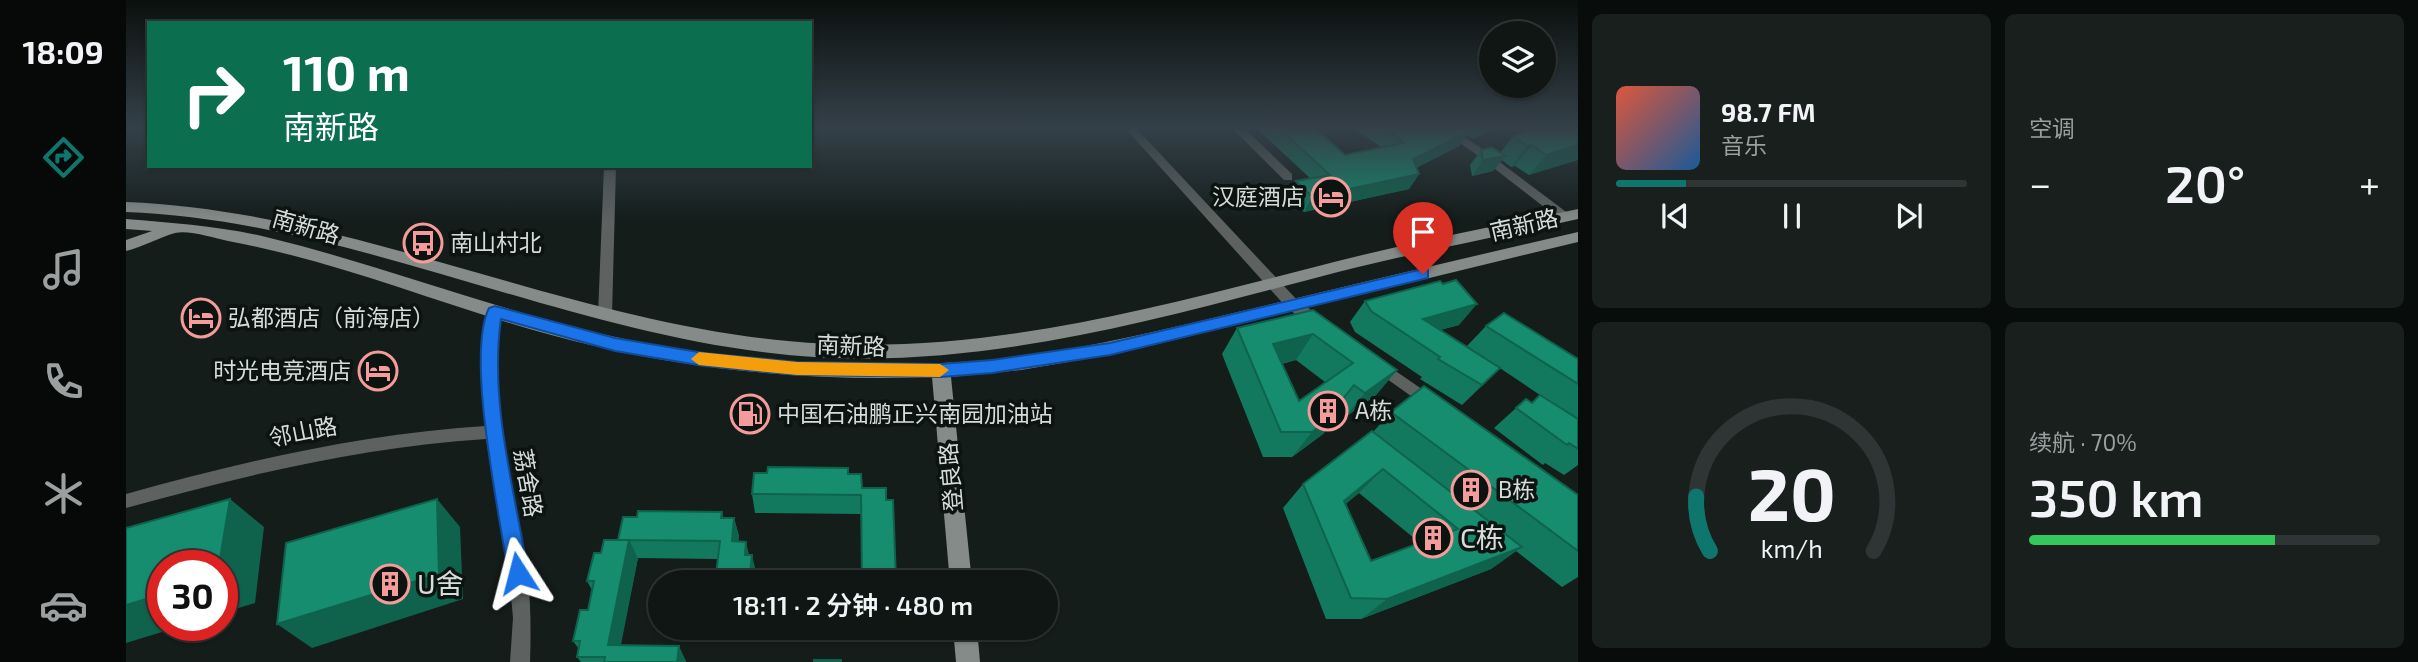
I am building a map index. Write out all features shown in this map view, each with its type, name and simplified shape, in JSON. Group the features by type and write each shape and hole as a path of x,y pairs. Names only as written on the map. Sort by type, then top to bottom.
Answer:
{"main road":[{"name":"南新路","path":"126,207 223,214 304,229 605,315 710,337 789,348 909,352 975,348 1103,328 1273,284 1572,215"},
{"name":"南新路","path":"126,224 180,227 287,246 495,312 615,344 704,359 797,369 941,370 992,367 1110,349 1578,237"},
{"path":"126,246 180,227"},
{"path":"287,246 304,229"},
{"name":"登良路","path":"941,370 960,570"},
{"path":"966,640 968,662"}],"street":[{"path":"1158,159 1293,305 1328,329"},
{"path":"1269,159 1288,177"},
{"path":"1490,159 1572,215"},
{"path":"605,315 610,168"},
{"name":"荔舍路","path":"495,312 489,351 494,432 522,596 520,662"},
{"path":"1362,354 1441,411"},
{"name":"邻山路","path":"126,501 322,451 416,437 494,432"}],"building":[{"path":"1313,159 1413,159 1419,174 1312,197 1296,181 1330,175"},
{"path":"1456,280 1477,304 1423,319 1500,368 1482,385 1438,359 1440,357 1371,311 1365,301 1440,281 1443,284"},
{"path":"1313,310 1397,370 1365,393 1354,385 1338,405 1343,409 1312,432 1281,432 1237,328","holes":["1313,334 1353,363 1299,401 1273,344"]},
{"path":"1504,313 1578,359 1578,384 1486,326"},
{"path":"1424,386 1578,495 1578,551 1391,412"},
{"path":"1540,395 1578,419 1578,449 1569,443 1567,445 1516,408 1526,399 1532,403"},
{"path":"1372,431 1522,547 1387,599 1351,598 1303,484","holes":["1383,469 1458,529 1371,561 1344,501"]},
{"path":"768,467 848,468 848,474 861,474 862,488 886,488 886,500 893,500 896,570 862,570 861,495 752,494 754,473 767,473"},
{"path":"230,499 222,550 147,550 147,599 126,605 126,528"},
{"path":"437,499 439,574 277,624 286,543"},
{"path":"638,511 722,512 721,518 734,518 732,541 746,542 745,555 752,555 750,570 717,570 720,541 618,540 623,517 637,517"},
{"path":"604,540 629,540 608,645 679,646 677,662 604,662 605,657 577,657 580,641 573,641 580,610 588,610 594,581 587,581 594,553 601,553"},
{"path":"841,660 841,662 814,662"}],"slow traffic":[{"path":"699,359 797,369 893,372 940,370"}],"place":[{"name":"汉庭酒店","path":"1331,197"},
{"name":"南山村北","path":"423,243"},
{"name":"弘都酒店（前海店）","path":"201,318"},
{"name":"时光电竞酒店","path":"378,371"},
{"name":"A栋","path":"1328,411"},
{"name":"中国石油鹏正兴南园加油站","path":"750,414"},
{"name":"B栋","path":"1471,490"},
{"name":"C栋","path":"1433,538"},
{"name":"U舍","path":"390,584"}],"route":[{"path":"518,573 490,394 490,332 495,312 573,335 658,353 797,369 893,372 992,367 1110,349 1423,274"}]}
